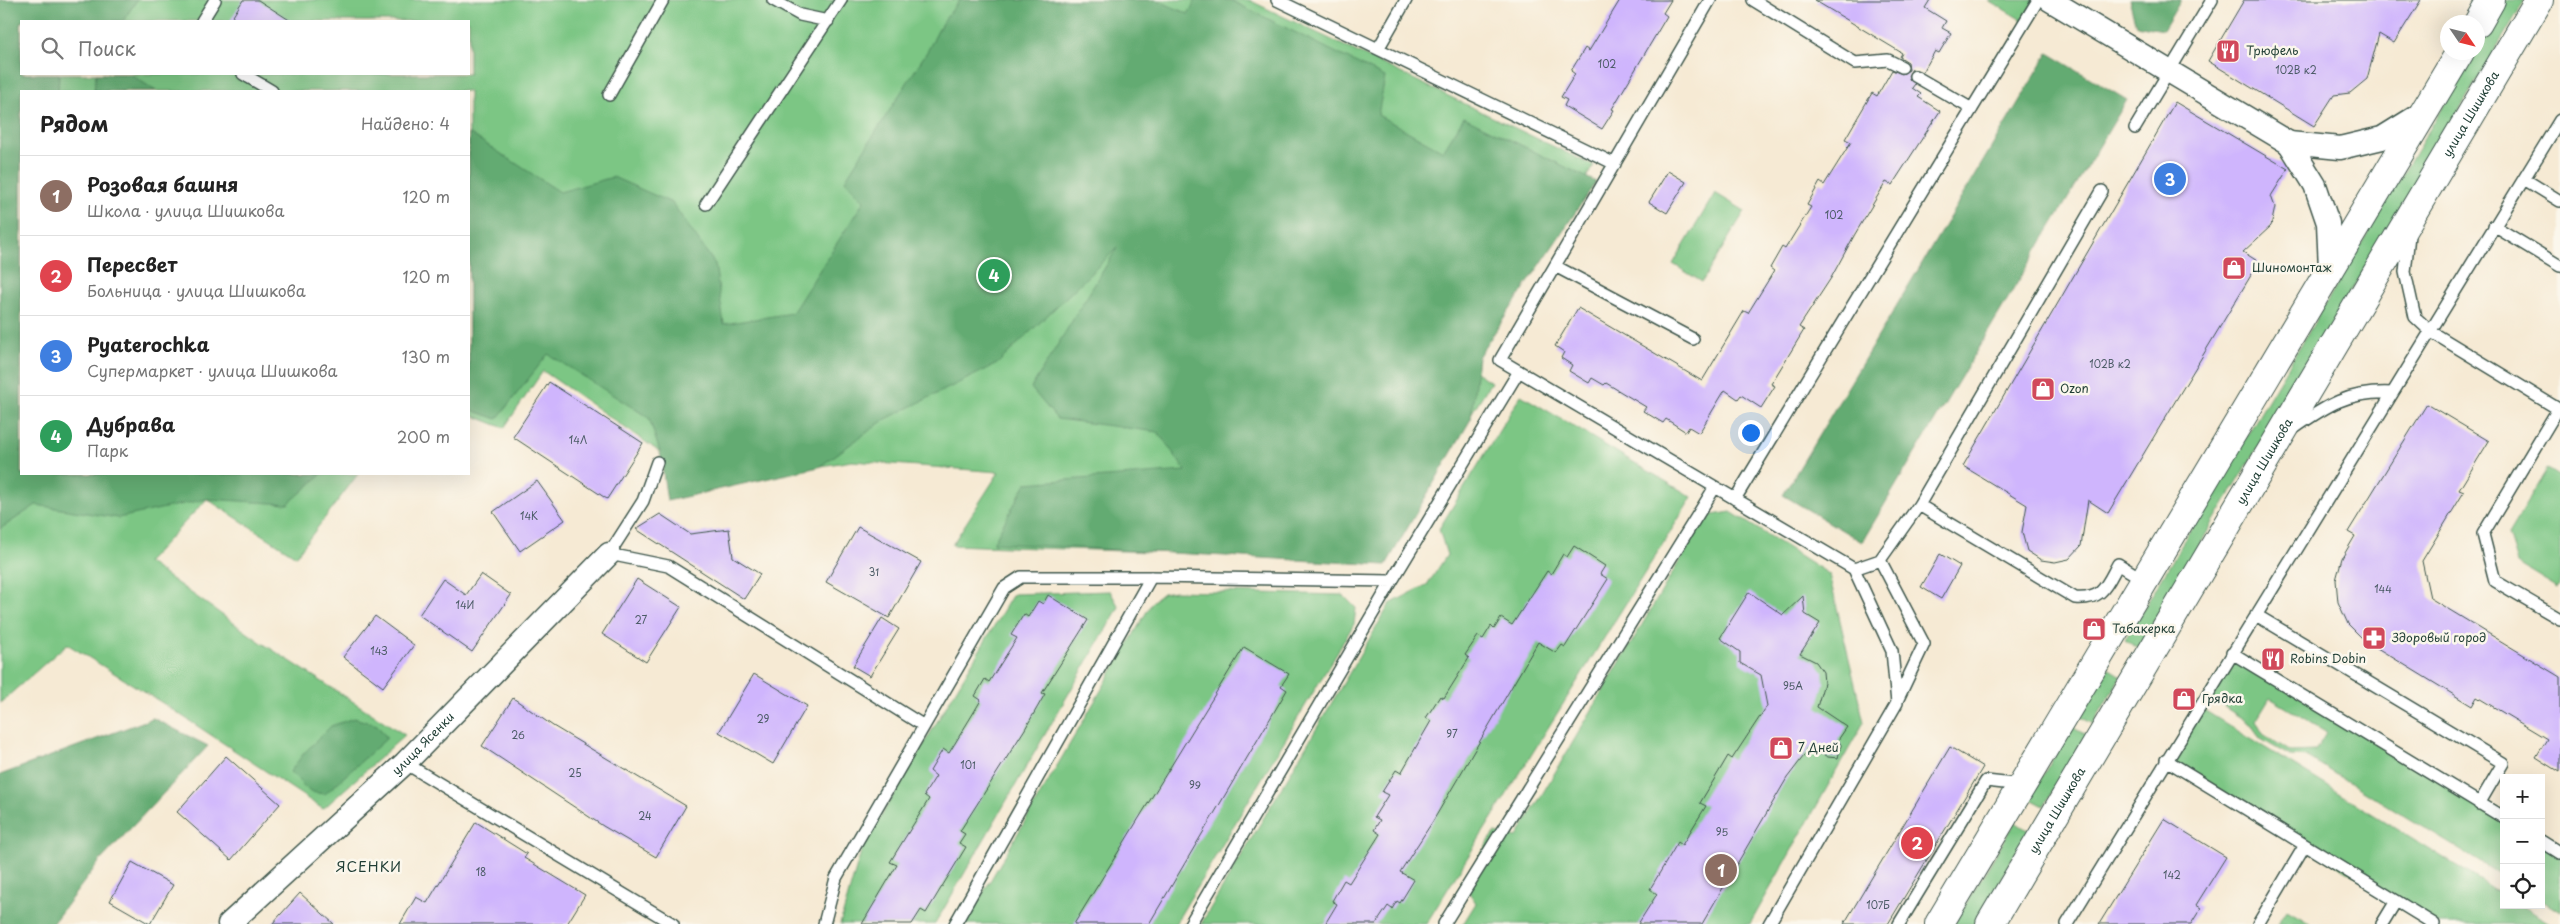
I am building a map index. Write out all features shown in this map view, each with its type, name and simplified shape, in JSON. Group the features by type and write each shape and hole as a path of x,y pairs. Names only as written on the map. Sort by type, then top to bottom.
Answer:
{"main road":[{"path":"2483,15 2491,0"},
{"name":"улица Шишкова","path":"1990,924 2539,0"},
{"path":"1940,924 2455,60"},
{"path":"2105,647 2142,669"},
{"path":"2017,794 2048,825"}],"street":[{"path":"2061,3 2289,144 2340,148 2382,138 2424,112"},
{"path":"2289,144 2314,185 2328,223 2330,269"},
{"name":"улица Ясенки","path":"229,924 405,763 610,554"}],"lane":[{"path":"203,20 215,0"},
{"path":"609,95 663,0"},
{"path":"773,0 800,16 828,21"},
{"path":"706,204 841,0"},
{"path":"1276,0 1616,164"},
{"path":"1378,49 1406,0"},
{"path":"1710,0 1500,360 1854,569 1892,651 1897,703"},
{"path":"1753,0 1855,63 1888,60 1902,67"},
{"path":"1735,499 2038,0"},
{"path":"2135,128 2212,0"},
{"path":"245,75 270,90"},
{"path":"1915,76 1972,109"},
{"path":"2067,924 2560,120"},
{"path":"2524,179 2560,201"},
{"path":"1854,569 1880,560 1919,505 2102,192"},
{"path":"2410,217 2405,272 2415,317 2430,331 2559,410 2483,534 2495,581 2560,619"},
{"path":"2494,226 2560,266"},
{"path":"1555,266 1693,339"},
{"path":"1190,924 1392,581 1519,371"},
{"path":"2277,441 2327,405 2369,392 2392,393"},
{"path":"657,462 643,501 610,554 668,566 924,726"},
{"path":"1444,924 1715,487"},
{"path":"1919,505 2075,598 2090,599 2103,592 2118,564 2145,580"},
{"path":"1768,924 1897,703 1924,644 1880,560"},
{"path":"824,924 836,878 1004,588 1021,577 1392,581"},
{"path":"955,924 1151,577"},
{"path":"2256,615 2503,763 2480,804"},
{"path":"2232,653 2500,816"},
{"path":"2166,760 2434,924"},
{"path":"405,763 673,924"},
{"path":"1899,924 1986,781 2017,794"},
{"path":"2545,844 2560,853"},
{"path":"2258,924 2305,845"},
{"path":"2382,924 2396,901"}],"green space":[{"path":"0,0 1249,0 1594,166 1468,348 1464,364 1491,382 1380,560 952,545 999,472 852,461 716,483 660,452 543,371 504,428 470,414 470,90 20,90 20,475 357,475 296,556 207,499 147,562 262,643 405,735 323,809 164,704 67,644 0,703"},
{"path":"0,0 137,0 124,20 20,20 20,75 59,75 58,90 20,90 20,475 321,475 288,504 207,499 118,518 36,505 0,529"},
{"path":"960,0 1157,0 1188,14 1196,0 1230,0 1385,77 1378,115 1443,151 1464,117 1596,182 1478,357 1471,419 1386,565 993,543 1026,483 1186,471 1158,432 1057,419 1031,388 1117,248 997,364 884,420 819,467 667,501 660,452 649,418 548,354 497,419 470,409 470,134 560,192 613,177 672,203 715,264 724,324 792,313 864,201 845,180 928,50 942,23"},
{"path":"1988,0 2038,0 2025,22"},
{"path":"2129,0 2181,0 2163,30 2136,25"},
{"path":"2506,0 2525,0 2138,648 2125,640 2471,60 2485,60 2485,36"},
{"path":"2048,53 2127,100 1862,542 1783,495"},
{"path":"96,75 132,75 154,90 94,90"},
{"path":"1715,193 1745,211 1702,282 1673,264"},
{"path":"1521,395 1692,497 1426,924 1201,924 1390,604 1428,584 1447,555 1439,529"},
{"path":"2547,469 2560,477 2560,585 2558,588 2517,563 2508,534"},
{"path":"1731,512 1829,574 1864,722 1750,924 1463,924 1476,903 1463,883 1494,833 1517,837 1706,516"},
{"path":"1110,591 1119,607 935,924 840,924 862,848 1013,594"},
{"path":"1175,591 1343,595 1356,608 1354,624 1175,924 965,924 1153,601 1163,593"},
{"path":"2232,653 2500,816 2500,875 2308,757 2290,756 2259,738 2252,725 2206,695","holes":["2270,698 2327,732 2315,751 2291,752 2263,734 2256,721"]},
{"path":"2108,668 2121,676 2093,724 2079,716"},
{"path":"2199,707 2500,893 2500,909 2527,909 2551,924 2434,924 2166,760"},
{"path":"153,718 208,746 100,861 52,924 0,924 0,775"},
{"path":"354,718 377,725 387,738 325,794 310,792 290,772 304,753 331,726"},
{"path":"2072,727 2086,735 2044,806 2029,798"},
{"path":"2015,822 2029,831 1974,924 1954,924"},
{"path":"2545,844 2560,853 2560,912 2545,903"},
{"path":"2287,910 2311,924 2278,924"}],"building":[{"path":"243,0 258,0 289,20 231,20"},
{"path":"1620,0 1671,0 1663,13 1667,16 1602,129 1564,106 1567,100 1561,97 1575,74 1571,71 1585,48 1589,51"},
{"path":"1814,0 1930,0 1925,8 1946,21 1942,28 1951,33 1939,53 1935,51 1923,72 1912,69 1908,76 1915,84 1912,88 1921,94 1918,97 1940,111 1892,185 1886,182 1831,278 1799,327 1804,330 1771,384 1775,386 1761,408 1741,395 1738,399 1725,390 1699,433 1689,427 1686,432 1666,419 1663,423 1643,411 1646,407 1606,383 1604,385 1592,378 1589,383 1569,371 1572,365 1561,358 1564,352 1555,346 1578,308 1702,381 1744,311 1748,313 1774,271 1770,268 1782,247 1785,249 1811,207 1807,205 1820,182 1824,185 1851,142 1845,139 1872,93 1877,96 1892,70 1902,74 1909,70 1908,62 1900,57 1902,53"},
{"path":"2244,0 2421,0 2394,43 2379,34 2367,79 2350,93 2334,95 2314,126 2208,61"},
{"path":"2175,102 2288,169 2271,196 2275,207 2271,226 2243,252 2259,262 2108,513 2088,500 2081,546 2069,559 2055,562 2041,560 2027,551 2022,532 2027,505 1963,466"},
{"path":"1668,171 1686,182 1667,213 1649,202"},
{"path":"549,382 643,443 607,499 513,437"},
{"path":"2427,404 2489,441 2459,490 2464,492 2422,561 2430,598 2560,677 2560,772 2536,757 2547,739 2477,697 2472,706 2364,640 2348,624 2338,602 2336,580 2342,558 2355,536 2348,532"},
{"path":"537,481 565,520 520,551 493,512"},
{"path":"660,514 690,534 729,529 733,557 760,574 744,599 636,529"},
{"path":"858,527 921,562 889,618 826,582"},
{"path":"1574,546 1605,566 1600,574 1608,579 1565,647 1562,645 1556,653 1538,642 1433,821 1400,872 1414,880 1400,903 1397,901 1392,909 1388,906 1376,924 1325,924 1337,904 1332,901 1344,880 1349,883 1380,834 1374,830 1380,820 1374,817 1388,795 1382,792 1396,770 1401,773 1431,721 1426,718 1440,696 1444,698 1469,658 1465,655 1478,636 1483,639 1491,626 1494,629 1501,618 1512,625 1547,571 1551,574 1563,554 1567,557"},
{"path":"1940,554 1960,566 1941,599 1921,587"},
{"path":"481,574 511,595 472,652 419,615 443,579 466,595"},
{"path":"637,579 681,607 646,662 602,634"},
{"path":"1749,592 1783,615 1803,596 1805,614 1820,623 1800,654 1816,662 1823,672 1824,683 1817,707 1847,727 1838,740 1841,745 1838,758 1828,757 1810,748 1787,778 1702,924 1638,924 1657,894 1650,889 1678,842 1682,845 1706,806 1700,803 1728,756 1732,759 1767,706 1761,675 1740,663 1740,652 1720,638"},
{"path":"1048,595 1088,620 1042,693 1045,694 1025,729 960,831 965,834 959,843 966,847 926,913 921,910 912,924 862,924 897,865 890,862 929,799 924,795 936,776 930,771 943,749 949,753 974,712 981,700 975,696 985,679 989,682 1017,638 1011,635 1024,614 1028,617 1038,601 1043,604"},
{"path":"375,616 414,645 383,687 343,657"},
{"path":"882,618 899,629 870,676 853,666"},
{"path":"1244,647 1289,674 1281,686 1287,690 1149,924 1074,924"},
{"path":"754,674 807,706 773,764 719,732"},
{"path":"513,698 553,726 686,806 656,857 603,826 482,746"},
{"path":"1950,747 1983,767 1888,924 1844,924"},
{"path":"226,756 280,804 231,860 177,812"},
{"path":"2164,819 2226,857 2196,905 2201,908 2191,924 2099,924"},
{"path":"476,822 527,854 524,858 585,895 567,924 400,924 416,897 427,903"},
{"path":"132,862 173,885 150,924 110,901"},
{"path":"300,893 334,924 272,924"}],"place":[{"name":"Трюфель","path":"2228,51"},
{"name":"Pyaterochka","path":"2170,179"},
{"name":"Шиномонтаж","path":"2234,268"},
{"name":"Дубрава","path":"994,275"},
{"name":"Ozon","path":"2043,389"},
{"name":"Табакерка","path":"2094,629"},
{"name":"Здоровый город","path":"2374,638"},
{"name":"Robins Dobin","path":"2273,659"},
{"name":"Грядка","path":"2184,699"},
{"name":"7 Дней","path":"1781,748"},
{"name":"Пересвет","path":"1917,843"},
{"name":"Розовая башня","path":"1721,870"}],"district":[{"name":"ЯСЕНКИ","path":"369,867"}]}
